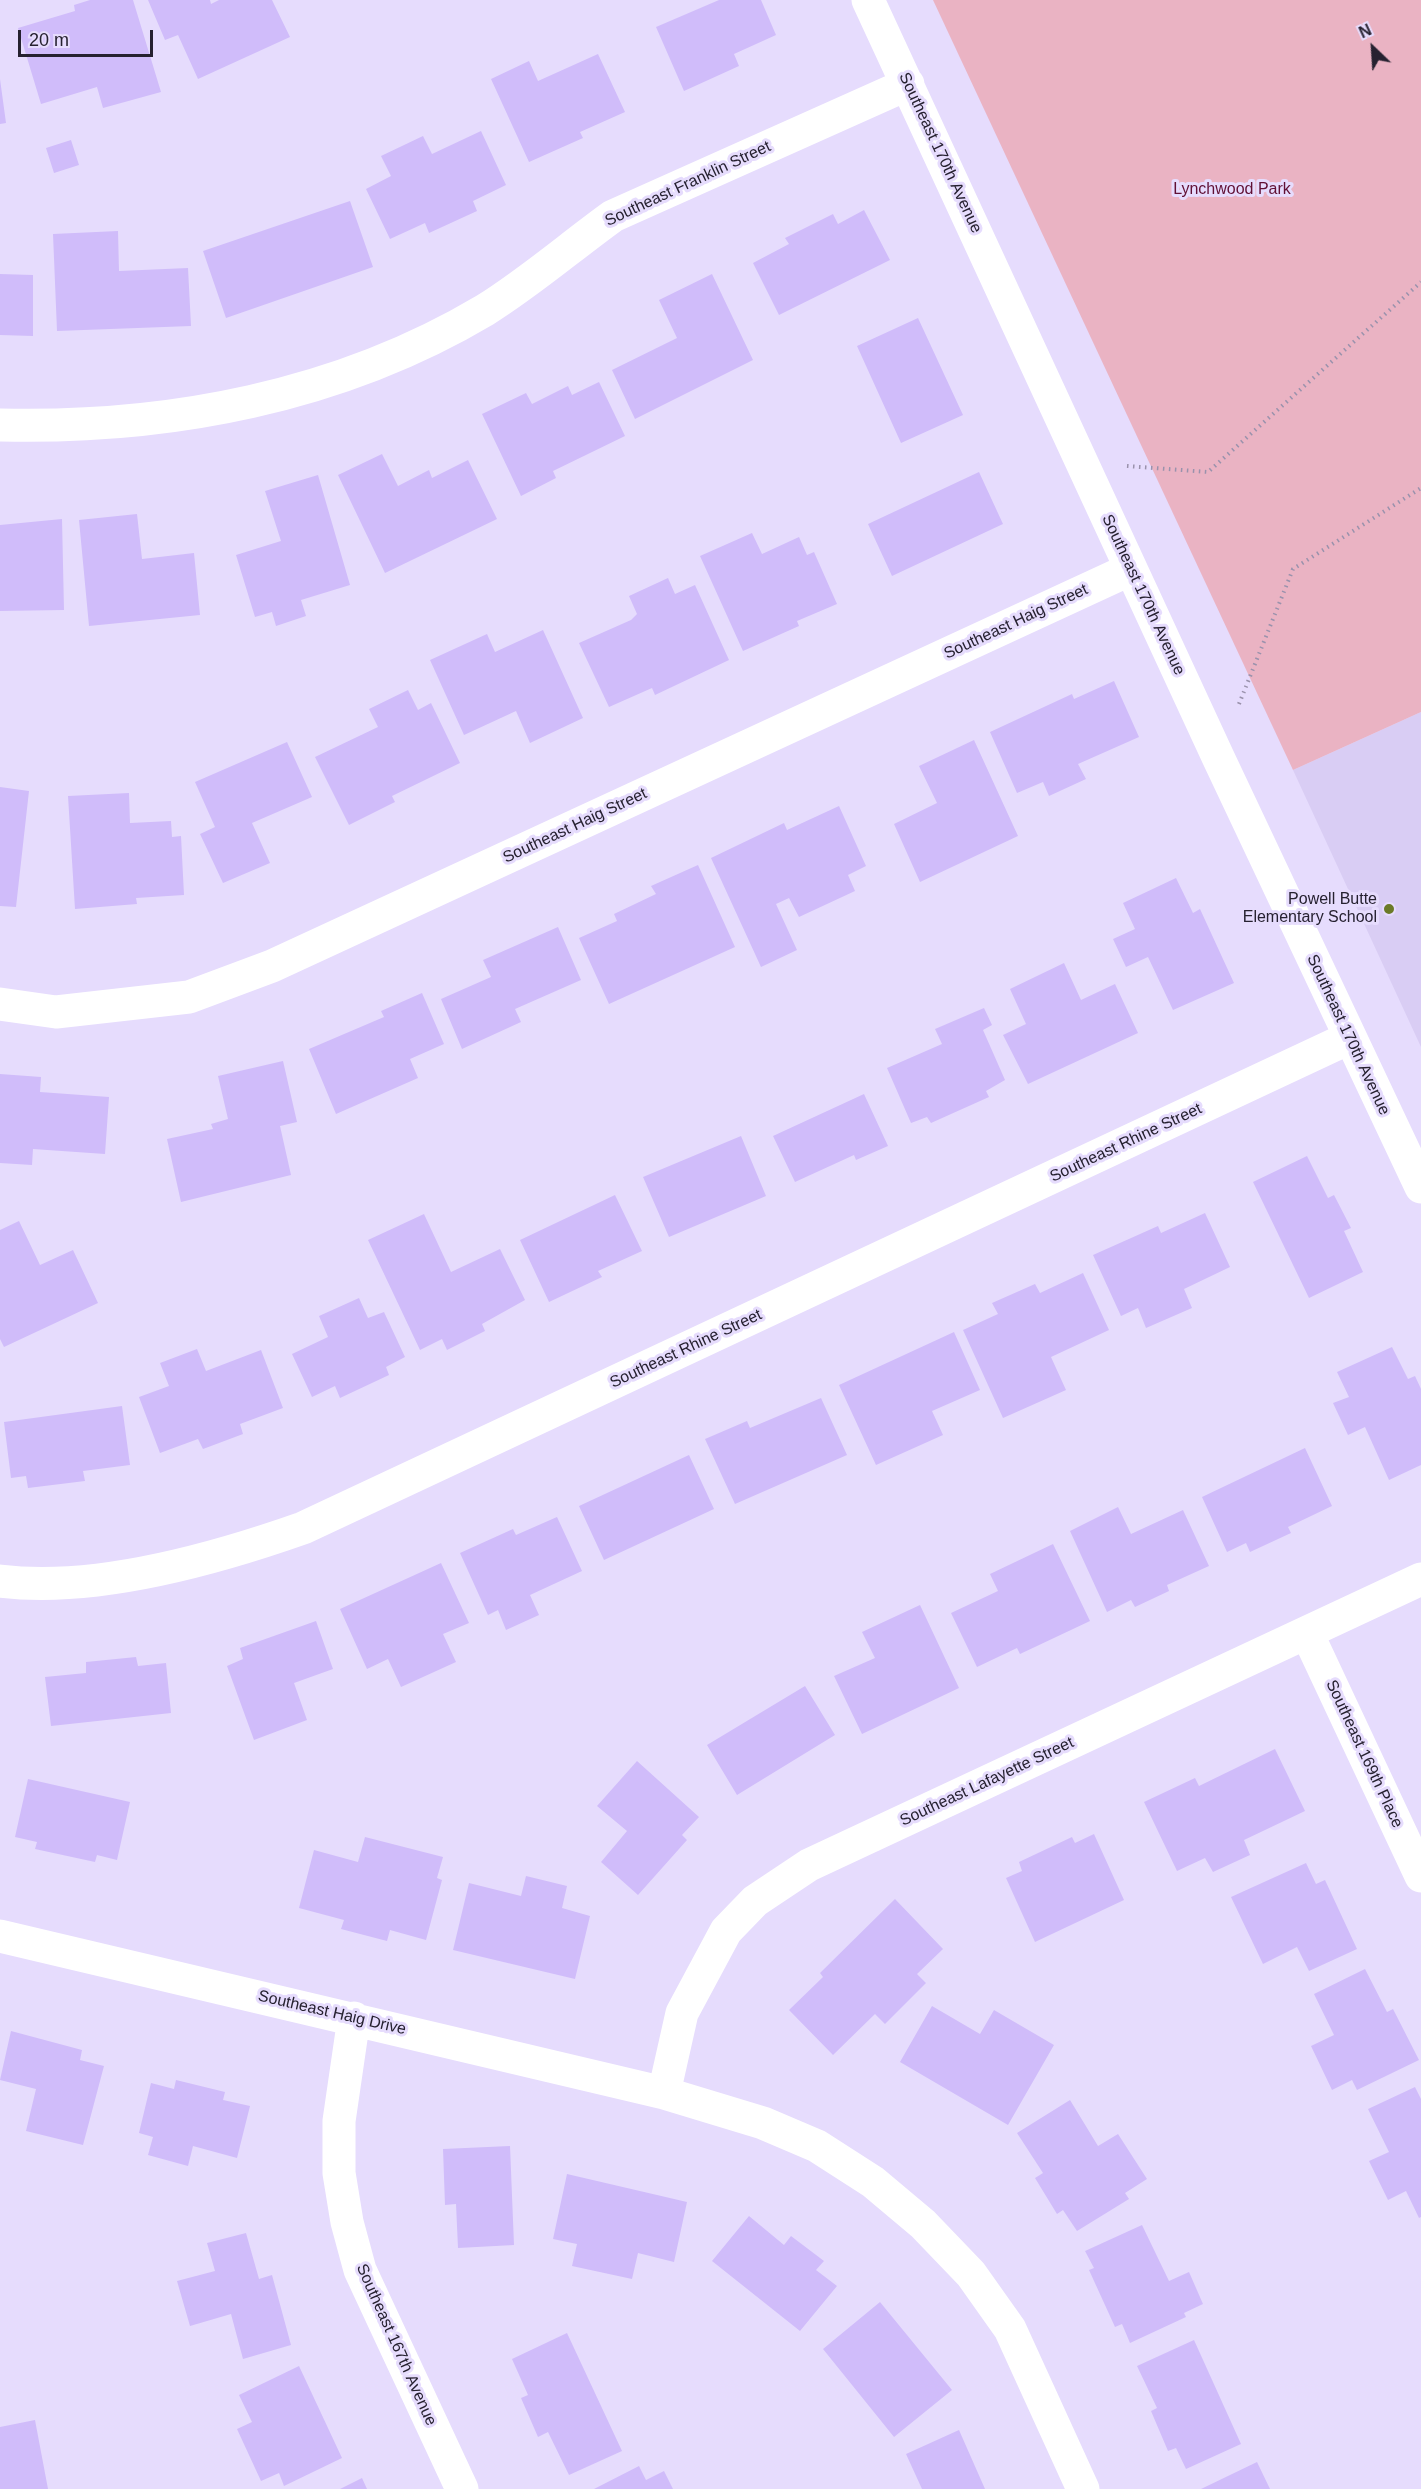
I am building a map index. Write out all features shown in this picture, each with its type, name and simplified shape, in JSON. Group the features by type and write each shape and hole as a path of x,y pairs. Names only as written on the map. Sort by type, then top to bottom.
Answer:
{"street":[{"name":"Southeast 170th Avenue","path":"868,0 1218,757 1421,1188"},
{"name":"Southeast Franklin Street","path":"0,425 149,419 207,412 321,383 377,363 483,311 533,279 572,245 613,216 908,84"},
{"name":"Southeast Haig Street","path":"0,1004 56,1012 189,997 272,966 1131,569"},
{"name":"Southeast Rhine Street","path":"0,1581 74,1581 132,1574 246,1548 303,1528 1349,1038"},
{"name":"Southeast Lafayette Street","path":"663,2093 682,2013 726,1931 755,1901 810,1865 1421,1579"},
{"name":"Southeast 169th Place","path":"1307,1633 1421,1875"},
{"name":"Southeast Haig Drive","path":"0,1936 663,2093 763,2122 817,2146 873,2182 923,2224 971,2274 1010,2329 1083,2489"},
{"name":"Southeast 167th Avenue","path":"354,2018 339,2121 339,2173 347,2222 360,2270 462,2489"}],"path":[{"path":"1082,462 1208,472 1421,282"},
{"path":"1218,757 1293,569 1421,488"}],"shaded area":[{"name":"Powell Butte Elementary School","path":"1421,712 1421,1047 1293,770"}],"green space":[{"name":"Lynchwood Park","path":"933,0 1421,0 1421,712 1293,770"}],"building":[{"path":"90,0 133,0 161,92 103,108 97,87 41,104 18,28 75,11 74,5"},
{"path":"148,0 210,0 211,4 219,0 272,0 290,37 198,79 178,35 165,40"},
{"path":"719,0 761,0 776,35 734,54 739,66 684,91 656,27"},
{"path":"598,54 625,112 580,132 583,138 529,162 491,79 529,61 538,81"},
{"path":"0,79 6,123 0,124"},
{"path":"481,131 506,185 473,201 477,211 429,233 425,223 390,239 366,189 391,176 381,156 423,136 432,154"},
{"path":"71,140 79,165 54,173 46,148"},
{"path":"350,201 373,267 226,318 203,251"},
{"path":"864,210 890,260 779,315 753,263 789,244 785,238 833,214 838,224"},
{"path":"118,231 119,271 188,268 191,326 57,331 53,234"},
{"path":"0,274 33,275 33,336 0,335"},
{"path":"712,274 753,360 635,419 612,370 677,338 659,300"},
{"path":"918,318 963,415 901,443 857,346"},
{"path":"599,382 625,436 553,471 556,478 521,496 482,414 526,393 532,404 568,386 572,395"},
{"path":"382,454 398,486 429,470 432,478 468,460 497,519 385,573 338,475"},
{"path":"979,472 1003,524 892,576 868,524"},
{"path":"318,475 350,585 301,600 306,616 276,626 272,612 255,617 236,555 281,541 265,491"},
{"path":"137,514 142,559 194,553 200,615 89,626 79,520"},
{"path":"62,519 64,610 0,611 0,525"},
{"path":"752,533 762,554 799,537 807,555 814,552 837,604 797,621 799,626 743,651 700,556"},
{"path":"668,578 675,594 695,585 729,660 655,695 652,688 609,707 579,643 631,620 637,614 629,596"},
{"path":"543,630 583,718 530,743 516,711 464,735 430,660 487,634 495,652"},
{"path":"1114,681 1139,737 1078,764 1086,779 1049,796 1043,782 1017,793 990,732 1072,694 1074,699"},
{"path":"408,690 418,710 431,703 460,763 392,796 395,802 349,825 315,757 378,727 369,709"},
{"path":"974,740 1018,836 920,882 894,824 937,803 919,766"},
{"path":"287,742 312,797 252,823 270,863 223,883 200,834 215,827 195,782"},
{"path":"0,787 29,791 16,907 0,906"},
{"path":"129,793 130,823 171,821 172,837 181,836 184,895 136,898 137,904 75,909 68,796"},
{"path":"839,806 866,866 848,875 855,891 799,917 789,898 776,904 797,950 761,967 711,858 784,823 787,830"},
{"path":"698,865 735,947 609,1004 579,938 617,921 614,914 656,894 651,886"},
{"path":"1176,878 1193,913 1200,909 1234,983 1173,1010 1148,957 1126,967 1113,939 1135,929 1123,903"},
{"path":"558,927 581,980 515,1009 521,1022 462,1049 441,999 491,977 483,960"},
{"path":"1064,963 1081,1000 1115,984 1138,1033 1028,1084 1003,1035 1026,1024 1010,989"},
{"path":"422,993 444,1044 410,1059 418,1078 336,1114 309,1049 384,1017 381,1011"},
{"path":"984,1008 992,1025 983,1030 1005,1080 986,1091 989,1097 931,1123 927,1117 911,1123 887,1068 942,1044 935,1029"},
{"path":"283,1061 297,1122 280,1126 291,1175 181,1202 167,1139 213,1129 211,1124 228,1119 218,1076"},
{"path":"0,1074 41,1077 40,1092 109,1097 105,1154 33,1149 32,1165 0,1163"},
{"path":"864,1094 888,1146 856,1160 854,1155 795,1182 773,1136"},
{"path":"741,1136 766,1196 669,1237 643,1177"},
{"path":"1307,1156 1328,1198 1334,1195 1351,1228 1344,1231 1363,1272 1309,1298 1253,1182"},
{"path":"615,1195 642,1251 598,1271 602,1277 549,1302 520,1240"},
{"path":"1205,1213 1230,1267 1184,1289 1192,1308 1146,1328 1138,1308 1121,1316 1093,1255 1158,1226 1161,1233"},
{"path":"424,1214 451,1272 500,1249 525,1300 482,1324 485,1331 447,1350 442,1339 420,1350 368,1240"},
{"path":"19,1221 40,1265 73,1250 98,1303 4,1347 0,1339 0,1230"},
{"path":"1083,1273 1109,1330 1051,1357 1066,1390 1003,1418 963,1330 998,1314 992,1303 1035,1284 1040,1293"},
{"path":"359,1298 368,1318 384,1312 405,1357 386,1367 389,1375 340,1398 335,1386 312,1397 292,1354 328,1337 319,1316"},
{"path":"954,1332 980,1390 932,1411 943,1435 876,1465 839,1385"},
{"path":"1392,1347 1408,1379 1415,1376 1421,1389 1421,1465 1389,1480 1365,1427 1348,1435 1333,1403 1349,1397 1337,1372"},
{"path":"197,1349 206,1371 261,1350 283,1408 240,1424 243,1434 203,1449 198,1439 160,1453 139,1397 169,1386 160,1363"},
{"path":"821,1398 847,1455 735,1504 705,1439 747,1421 750,1428"},
{"path":"122,1406 130,1465 83,1471 85,1481 28,1488 26,1476 11,1478 4,1422"},
{"path":"1305,1448 1332,1506 1288,1527 1291,1533 1250,1552 1246,1543 1227,1552 1202,1497"},
{"path":"689,1455 714,1509 604,1560 579,1506"},
{"path":"1118,1507 1131,1534 1183,1510 1209,1566 1167,1585 1169,1591 1135,1607 1131,1600 1107,1612 1070,1531"},
{"path":"557,1517 582,1571 530,1595 539,1615 506,1630 498,1610 488,1615 460,1553 513,1529 516,1535"},
{"path":"1053,1544 1090,1621 1020,1654 1017,1648 977,1667 951,1613 998,1591 990,1574"},
{"path":"441,1563 469,1623 443,1634 456,1662 401,1687 388,1659 367,1669 340,1609"},
{"path":"920,1605 959,1688 862,1734 834,1676 875,1658 862,1632"},
{"path":"316,1621 333,1669 294,1683 307,1720 254,1740 227,1666 243,1659 240,1648"},
{"path":"136,1657 138,1666 166,1663 171,1713 51,1726 45,1677 86,1673 86,1662"},
{"path":"805,1686 835,1735 737,1795 707,1745"},
{"path":"1275,1749 1305,1811 1244,1840 1250,1855 1213,1872 1205,1858 1177,1871 1144,1802 1195,1778 1199,1786"},
{"path":"637,1761 699,1817 682,1835 687,1840 638,1895 601,1862 627,1831 597,1806"},
{"path":"28,1779 130,1802 117,1860 97,1855 95,1862 35,1849 37,1842 15,1837"},
{"path":"1094,1834 1124,1900 1035,1942 1006,1878 1022,1871 1019,1862 1072,1837 1075,1843"},
{"path":"365,1837 443,1857 437,1878 442,1880 426,1940 390,1930 387,1941 341,1929 344,1920 299,1908 314,1850 358,1862"},
{"path":"1306,1863 1316,1884 1325,1880 1357,1949 1309,1971 1297,1947 1263,1964 1231,1897"},
{"path":"526,1876 567,1886 562,1908 590,1916 575,1979 453,1950 469,1883 521,1896"},
{"path":"895,1899 943,1949 917,1974 926,1983 885,2024 875,2014 833,2055 789,2010 823,1977 820,1973"},
{"path":"1365,1969 1387,2012 1393,2009 1419,2060 1357,2090 1352,2080 1332,2090 1311,2046 1334,2035 1314,1994"},
{"path":"932,2006 980,2034 994,2010 1054,2045 1008,2125 900,2062"},
{"path":"11,2031 82,2050 80,2060 104,2066 83,2145 26,2131 36,2089 0,2080"},
{"path":"176,2080 225,2092 223,2100 250,2106 237,2158 193,2146 188,2166 148,2155 153,2137 139,2133 151,2083 174,2089"},
{"path":"1415,2087 1421,2099 1421,2217 1419,2218 1406,2191 1388,2200 1369,2161 1389,2152 1368,2109"},
{"path":"1070,2100 1098,2146 1118,2134 1147,2179 1125,2193 1129,2199 1077,2231 1063,2210 1057,2214 1035,2178 1043,2173 1017,2133"},
{"path":"510,2146 514,2245 458,2248 456,2204 445,2205 443,2149"},
{"path":"567,2174 687,2202 674,2262 638,2253 632,2279 572,2266 577,2244 553,2239"},
{"path":"749,2216 784,2245 791,2236 824,2261 816,2270 837,2286 800,2331 712,2261"},
{"path":"1142,2225 1169,2281 1189,2272 1203,2304 1184,2313 1186,2317 1130,2343 1122,2324 1115,2327 1089,2270 1094,2268 1085,2251"},
{"path":"246,2233 259,2279 272,2275 291,2345 243,2359 231,2314 190,2326 177,2281 215,2271 207,2243"},
{"path":"880,2302 952,2390 894,2437 823,2349"},
{"path":"567,2333 622,2451 569,2475 548,2432 538,2437 521,2398 528,2395 512,2359"},
{"path":"1194,2340 1241,2444 1186,2469 1176,2448 1168,2451 1151,2411 1157,2408 1137,2366"},
{"path":"299,2366 342,2458 284,2486 279,2473 261,2481 237,2429 252,2422 239,2395"},
{"path":"35,2420 48,2489 0,2489 0,2427"},
{"path":"959,2430 985,2489 922,2489 906,2454"},
{"path":"1257,2462 1270,2489 1201,2489"},
{"path":"639,2466 646,2480 664,2471 673,2489 594,2489"},
{"path":"362,2478 367,2489 340,2489"}],"place":[{"name":"Powell Butte Elementary School","path":"1389,909"}]}
